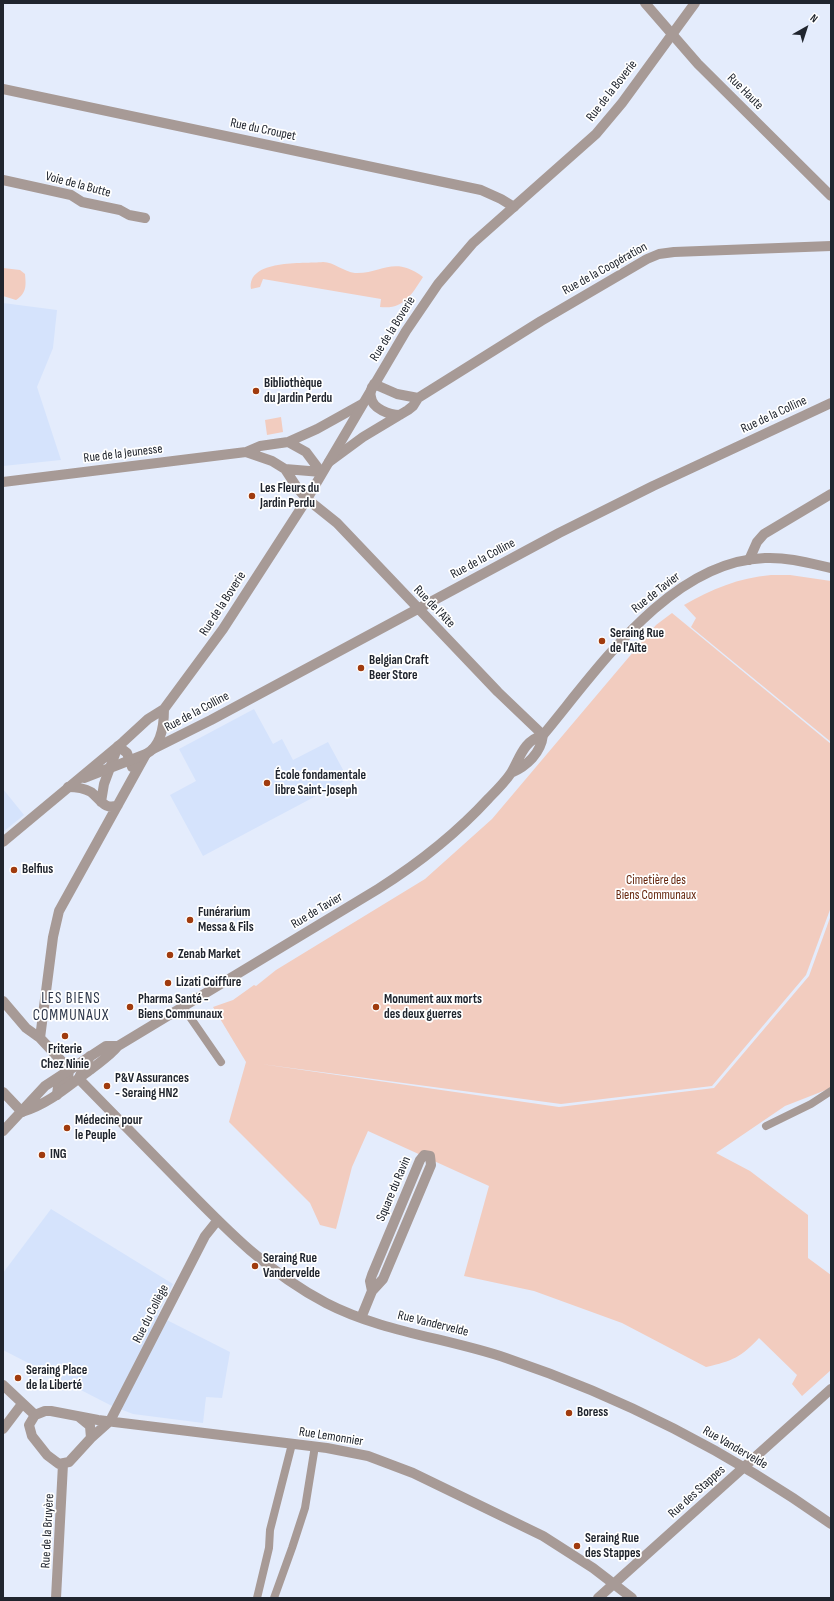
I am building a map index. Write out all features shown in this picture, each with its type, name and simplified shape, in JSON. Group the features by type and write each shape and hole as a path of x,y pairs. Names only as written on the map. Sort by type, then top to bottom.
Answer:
{"street":[{"name":"Rue Haute","path":"645,3 698,64 831,196"},
{"name":"Rue de la Boverie","path":"164,709 219,635 307,499 323,468 406,331 442,279 473,243 596,134 622,103 695,3"},
{"name":"Rue du Croupet","path":"3,89 481,190 514,207"},
{"name":"Voie de la Butte","path":"3,180 71,195 82,202 120,210 129,215 145,218"},
{"name":"Rue de la Coopération","path":"323,468 363,437 413,406 418,398 540,321 646,259 660,254 714,250 831,246"},
{"path":"400,415 393,415 386,412 373,402 370,397 373,386 398,394 418,398"},
{"name":"Rue de la Colline","path":"77,781 149,752 204,724 417,608 559,533 653,486 831,403"},
{"name":"Rue de la Jeunesse","path":"3,482 246,452 260,446 288,442 317,429 362,404"},
{"path":"288,442 306,452 323,468"},
{"name":"Rue de la Jeunesse","path":"246,452 272,461 285,469 298,489 307,499"},
{"name":"Rue de la Jeunesse","path":"285,469 323,468"},
{"path":"749,560 757,542 764,534 831,494"},
{"name":"Rue de l'Aîte","path":"307,499 337,523 513,707 543,735"},
{"name":"Rue de Tavier","path":"22,1112 40,1105 58,1095 110,1056 118,1046 409,868 458,829 511,773 520,754 532,740 543,735 617,646 647,614 684,586 711,571 732,564 764,558 789,559 831,568"},
{"path":"3,842 77,781 152,715 164,709"},
{"path":"40,1038 53,937 59,911 134,775 162,731 164,709"},
{"path":"118,746 127,753 131,760 134,775"},
{"path":"101,802 102,790 118,746"},
{"path":"68,788 81,788 90,791 101,802 110,807 118,805"},
{"path":"3,1002 26,1028 40,1038 70,1069 68,1079 58,1086 58,1095"},
{"name":"Rue de Tavier","path":"3,1131 22,1112 40,1090 106,1046 118,1046"},
{"path":"79,1079 80,1070 87,1064 90,1056"},
{"name":"Rue Vandervelde","path":"79,1079 217,1221 256,1257 288,1281 326,1302 361,1318 486,1351 577,1384 666,1424 744,1467 831,1524"},
{"path":"3,1092 22,1112"},
{"name":"Square du Ravin","path":"361,1318 372,1291 383,1279 431,1165 431,1158 427,1154 420,1160 372,1275 370,1281 372,1291"},
{"name":"Rue du Collège","path":"110,1421 205,1236 217,1221"},
{"path":"3,1385 35,1415 29,1425 32,1436 50,1459 59,1464 69,1462 91,1438 110,1421"},
{"name":"Rue des Stappes","path":"598,1598 831,1388"},
{"path":"3,1429 22,1404"},
{"name":"Rue Lemonnier","path":"35,1415 45,1411 51,1411 79,1417 316,1446 368,1456 413,1472 543,1536 614,1583 632,1598"},
{"path":"79,1417 90,1426 91,1438"},
{"name":"Rue de la Bruyère","path":"56,1598 63,1464"}],"lane":[{"path":"183,1007 221,1062"},
{"path":"766,1126 811,1104 831,1091"},
{"path":"257,1598 269,1548 270,1530 292,1444"},
{"path":"274,1598 305,1508 316,1446"}],"shaded area":[{"path":"3,303 57,310 53,348 37,387 61,460 3,466"},
{"name":"École fondamentale libre Saint-Joseph","path":"254,709 273,744 282,739 293,760 328,742 348,779 203,856 170,795 196,781 179,749"},
{"path":"3,789 24,815 3,832"},
{"path":"51,1209 173,1284 157,1315 230,1352 222,1398 206,1397 203,1423 133,1414 110,1405 3,1350 3,1273"}],"green space":[{"path":"327,262 355,273 365,273 396,266 404,267 423,277 406,300 395,306 388,307 380,307 381,299 263,279 260,287 251,289 252,279 258,272 267,268 278,265"},
{"path":"3,268 20,270 25,274 24,292 16,300 3,296"},
{"path":"281,417 283,432 267,435 265,420"},
{"path":"790,575 831,581 831,742 691,627 696,618 684,605 726,585 759,576"},
{"name":"Cimetière des Biens Communaux","path":"672,613 831,744 831,907 806,975 712,1086 561,1104 261,1064 559,1107 714,1088 809,976 831,915 831,1088 785,1106 716,1153 750,1171 808,1215 808,1258 831,1275 831,1370 802,1396 792,1384 797,1375 759,1338 747,1350 736,1357 723,1363 706,1367 622,1323 534,1291 464,1276 489,1186 368,1131 352,1167 336,1229 320,1225 310,1203 229,1122 246,1062 213,1007 233,1000 254,985 256,986 276,970 425,879 492,819 656,625"}],"place":[{"name":"Bibliothèque du Jardin Perdu","path":"256,391"},
{"name":"Les Fleurs du Jardin Perdu","path":"252,496"},
{"name":"Seraing Rue de l'Aîte","path":"602,641"},
{"name":"Belgian Craft Beer Store","path":"361,668"},
{"name":"École fondamentale libre Saint-Joseph","path":"267,783"},
{"name":"Belfius","path":"14,870"},
{"name":"Funérarium Messa & Fils","path":"190,920"},
{"name":"Zenab Market","path":"170,955"},
{"name":"Lizati Coiffure","path":"168,983"},
{"name":"Pharma Santé - Biens Communaux","path":"130,1007"},
{"name":"Monument aux morts des deux guerres","path":"376,1007"},
{"name":"Friterie Chez Ninie","path":"65,1036"},
{"name":"P&V Assurances - Seraing HN2","path":"107,1086"},
{"name":"Médecine pour le Peuple","path":"67,1128"},
{"name":"ING","path":"42,1155"},
{"name":"Seraing Rue Vandervelde","path":"255,1266"},
{"name":"Seraing Place de la Liberté","path":"18,1378"},
{"name":"Boress","path":"569,1413"},
{"name":"Seraing Rue des Stappes","path":"577,1546"}],"district":[{"name":"LES BIENS COMMUNAUX","path":"71,1008"}]}
